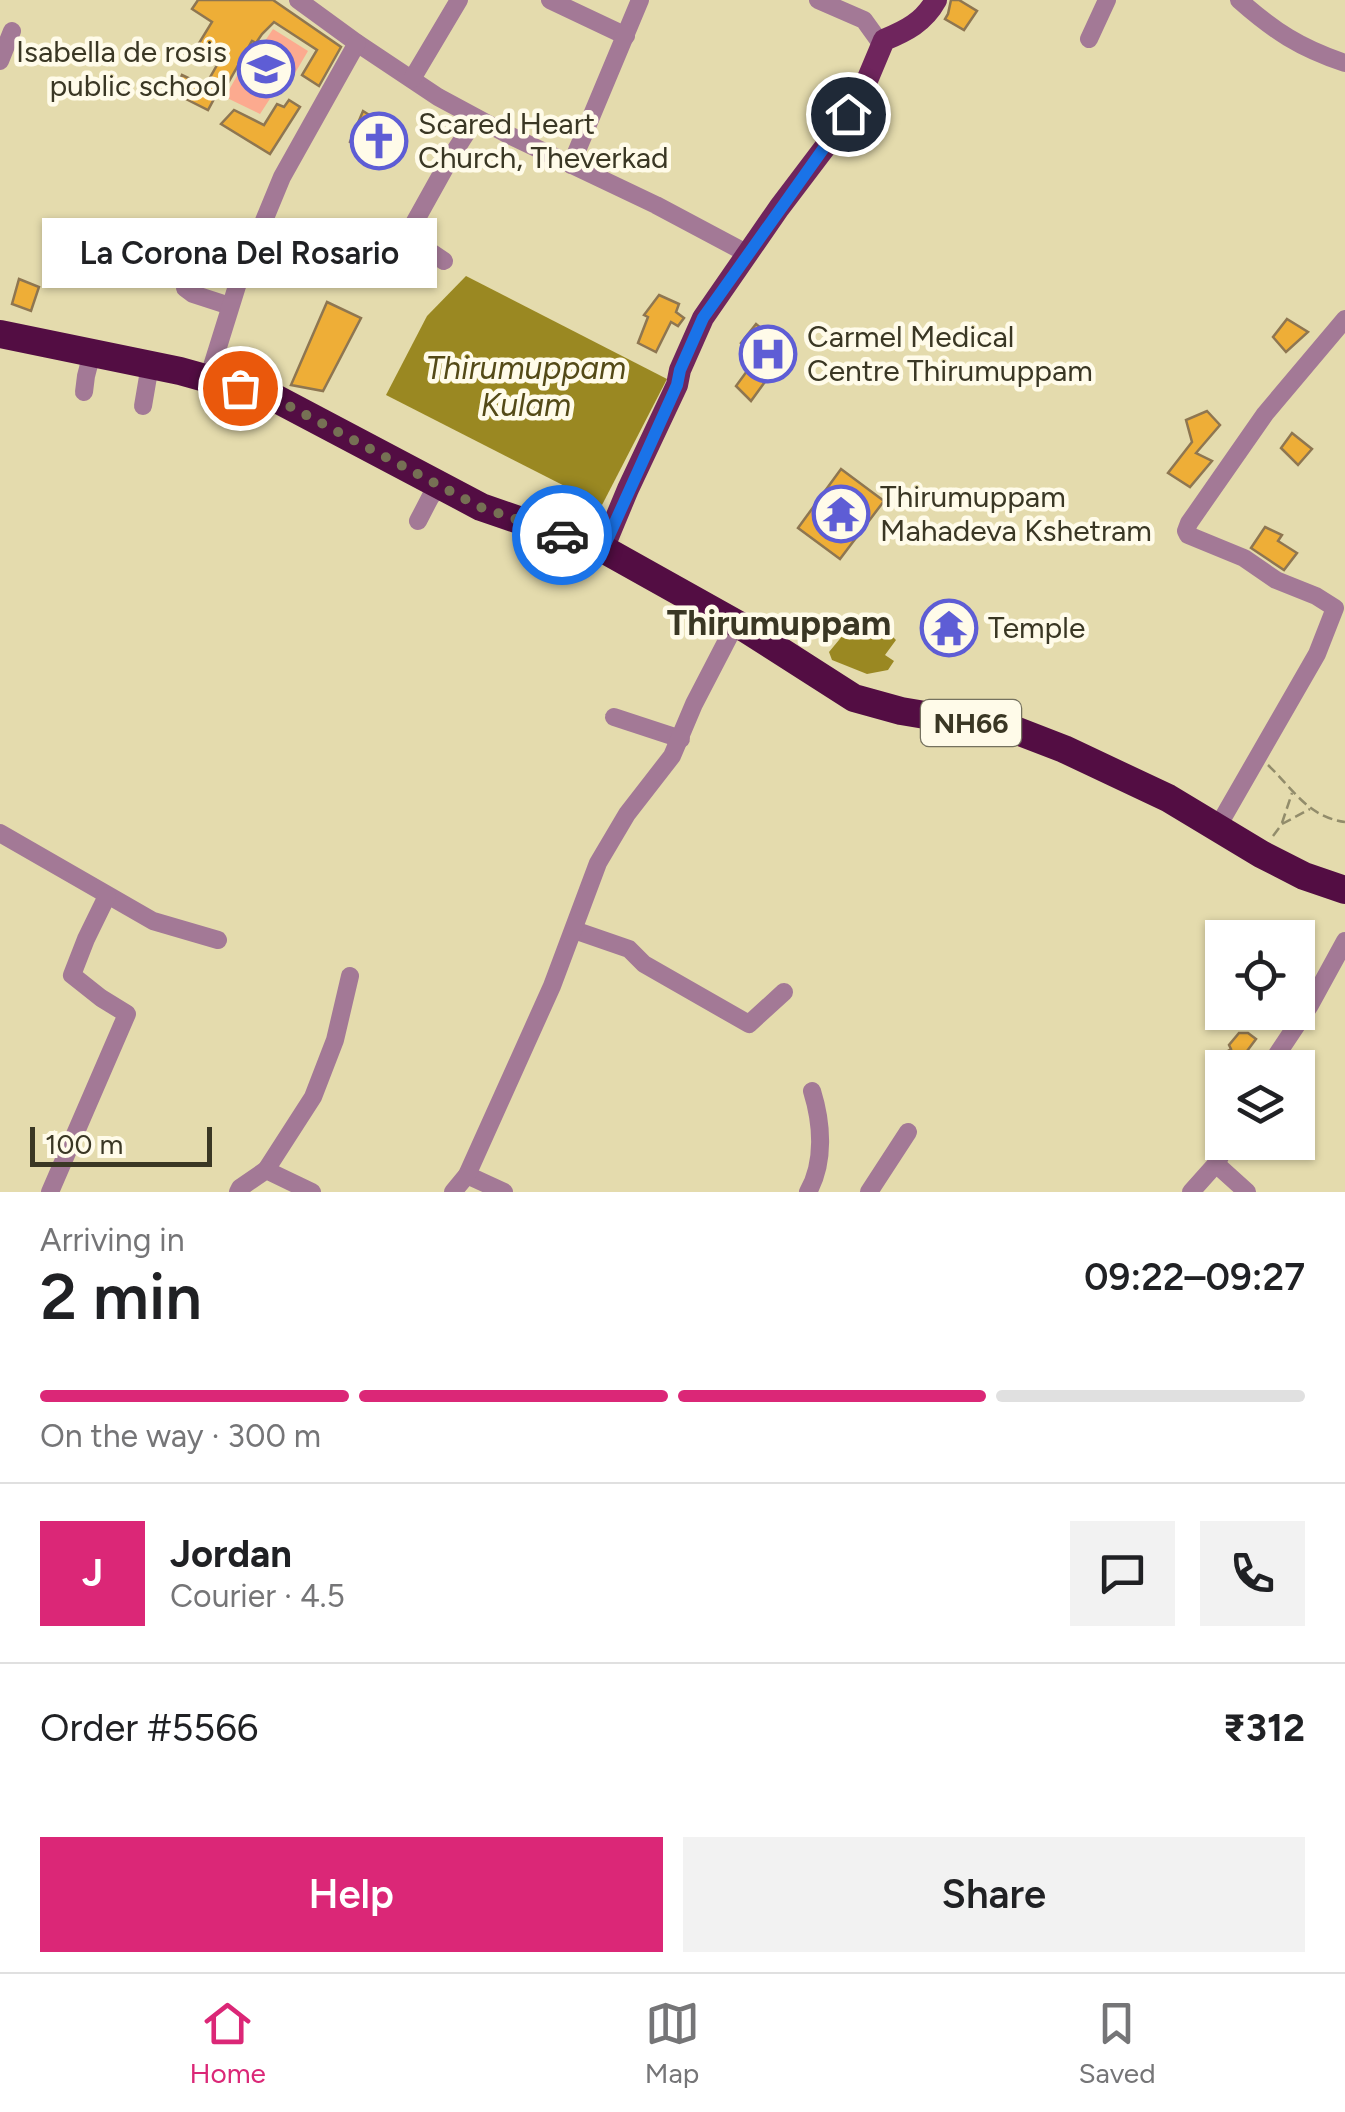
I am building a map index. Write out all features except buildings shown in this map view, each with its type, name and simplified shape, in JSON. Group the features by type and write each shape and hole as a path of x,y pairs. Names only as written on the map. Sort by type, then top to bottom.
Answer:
{"highway":[{"name":"NH66","path":"2,341 150,365 274,398 480,507 603,549 736,623 854,698 901,712 1016,730 1168,798 1304,876 1345,890"}],"main road":[{"path":"603,549 703,318 832,138 863,90 884,40 909,30 936,0"}],"street":[{"path":"298,0 438,98 748,254"},
{"path":"412,79 459,0"},
{"path":"550,0 626,36"},
{"path":"571,165 640,0"},
{"path":"818,0 864,20 882,45"},
{"path":"1089,39 1107,0"},
{"path":"1240,0 1294,43 1344,59"},
{"path":"0,61 12,32"},
{"path":"208,379 230,306 282,177 356,43"},
{"path":"444,261 407,236 476,118"},
{"path":"184,288 230,306"},
{"path":"1216,828 1340,608 1276,580 1244,558 1186,531 1265,414 1345,319"},
{"path":"84,392 92,354"},
{"path":"143,406 150,365"},
{"path":"418,521 430,496 442,487"},
{"path":"454,1192 467,1175 552,986 598,863 628,814 672,756 736,623"},
{"path":"614,717 681,739"},
{"path":"0,833 153,921 218,940"},
{"path":"50,1192 127,1014 72,975 107,896"},
{"path":"574,930 629,949 644,964 749,1024 784,992"},
{"path":"1280,1050 1345,941"},
{"path":"238,1192 266,1170 313,1097 335,1040 350,976"},
{"path":"808,1192 815,1180 820,1140 812,1091"},
{"path":"869,1192 908,1132"},
{"path":"1191,1192 1218,1160"},
{"path":"1216,1164 1247,1192"},
{"path":"266,1170 312,1192"},
{"path":"467,1175 504,1192"}],"path":[{"path":"1259,761 1311,808 1332,820 1345,822"},
{"path":"1261,854 1282,824 1292,793"},
{"path":"1282,824 1311,808"}],"shaded area":[{"path":"273,29 308,51 285,90 275,91 260,114 225,97 251,51 257,53"}],"water":[{"name":"Thirumuppam Kulam","path":"466,276 667,379 602,505 386,395 427,316"},
{"path":"858,617 882,626 896,640 885,655 894,661 888,670 867,674 832,660 829,652"}],"way so far":[{"path":"240,388 274,398 480,507 562,535"}],"place":[{"name":"Isabella de rosis public school","path":"266,69"},
{"name":"Scared Heart Church, Theverkad","path":"379,141"},
{"name":"Carmel Medical Centre Thirumuppam","path":"768,354"},
{"name":"La Corona Del Rosario","path":"240,388"},
{"name":"Thirumuppam Mahadeva Kshetram","path":"841,514"},
{"name":"Temple","path":"949,628"}],"district":[{"name":"Thirumuppam","path":"779,623"}],"route":[{"path":"562,535 603,549 703,318 848,114"}]}
